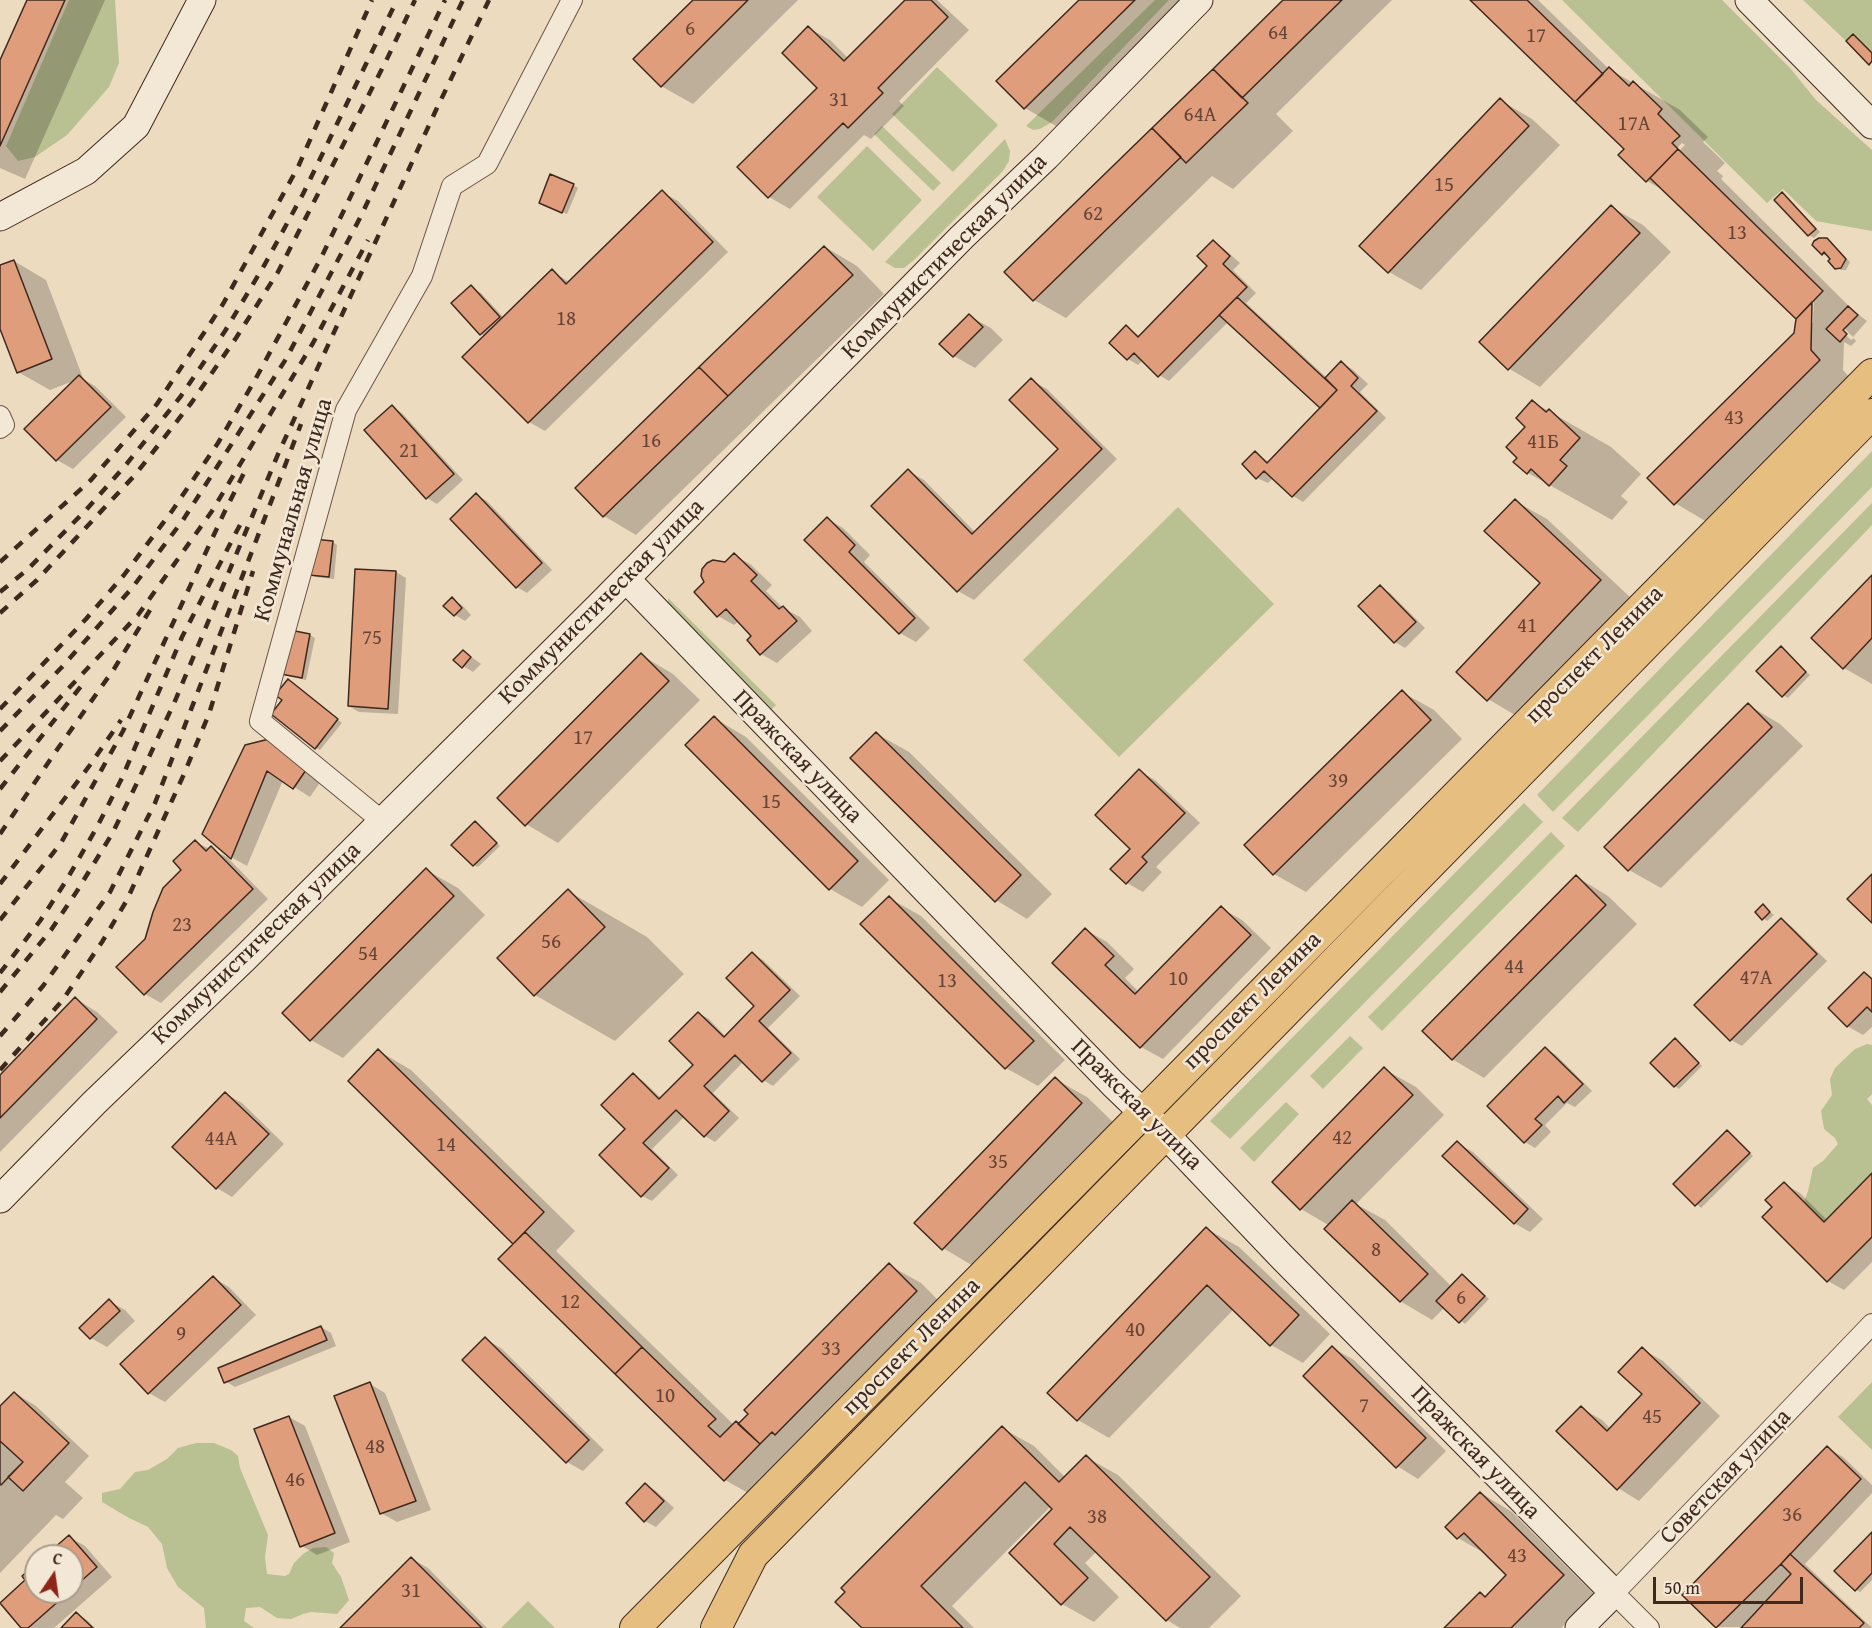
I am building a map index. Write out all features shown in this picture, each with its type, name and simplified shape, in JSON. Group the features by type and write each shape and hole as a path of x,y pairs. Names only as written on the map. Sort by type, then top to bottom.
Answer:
{"main road":[{"path":"0,218 86,171 136,126 202,0"},
{"name":"Коммунистическая улица","path":"0,1199 95,1102 245,958 626,579 1199,0"},
{"path":"1749,0 1872,125"},
{"name":"проспект Ленина","path":"635,1628 1872,374"},
{"name":"проспект Ленина","path":"716,1628 753,1554 1872,414"},
{"name":"Пражская улица","path":"626,579 1281,1256 1614,1593"},
{"path":"729,1532 753,1554"},
{"name":"Советская улица","path":"1579,1628 1614,1593"}],"street":[{"name":"Коммунальная улица","path":"382,821 261,721 346,410 422,276 452,186 487,164 572,0"},
{"path":"0,416 4,425 0,428"},
{"name":"Советская улица","path":"1614,1593 1872,1324"},
{"name":"Пражская улица","path":"1614,1593 1649,1628"}],"green space":[{"path":"69,0 115,0 119,63 109,87 67,135 35,157 18,161 6,146"},
{"path":"1155,0 1169,0 1052,122 1040,129 1033,130 1026,126"},
{"path":"1562,0 1722,0 1790,68 1816,100 1872,150 1872,231 1816,221 1783,189 1767,203"},
{"path":"1803,0 1872,0 1872,53 1853,34 1846,41"},
{"path":"937,67 998,125 953,172 892,114"},
{"path":"882,126 941,183 933,191 874,134"},
{"path":"1005,139 1010,151 1009,161 1003,171 904,268 895,268 885,262"},
{"path":"867,146 922,200 873,251 817,197"},
{"path":"1872,451 1872,487 1553,812 1537,795"},
{"path":"1872,503 1872,525 1578,832 1562,818"},
{"path":"1178,507 1274,604 1119,757 1023,660"},
{"path":"668,598 776,705 771,710 668,607"},
{"path":"1524,803 1543,822 1230,1139 1210,1121"},
{"path":"1551,832 1565,846 1382,1031 1368,1017"},
{"path":"1350,1036 1363,1048 1323,1089 1310,1076"},
{"path":"1867,1044 1872,1045 1872,1094 1867,1099 1872,1105 1872,1173 1824,1222 1804,1202 1813,1168 1823,1161 1838,1144 1835,1138 1824,1129 1821,1111 1832,1095 1830,1079 1835,1068 1855,1049"},
{"path":"1286,1102 1299,1114 1254,1162 1240,1148"},
{"path":"1872,1382 1872,1450 1838,1417"},
{"path":"196,1443 214,1443 231,1450 238,1456 240,1468 268,1535 265,1557 267,1574 285,1576 289,1574 294,1563 313,1548 326,1547 334,1553 332,1563 341,1577 349,1600 337,1614 311,1612 291,1619 277,1618 260,1607 246,1608 244,1621 254,1628 206,1628 204,1608 178,1587 167,1568 162,1544 148,1527 102,1502 102,1493 120,1489 135,1472 148,1470 167,1459 178,1448"},
{"path":"528,1601 555,1628 501,1628"}],"building":[{"path":"27,0 65,0 0,146 0,60"},
{"path":"693,0 748,0 661,87 633,59"},
{"path":"905,0 931,0 948,17 878,88 883,93 848,128 843,123 768,198 737,167 817,88 782,53 808,26 844,61"},
{"path":"1079,0 1135,0 1024,109 996,81"},
{"path":"1283,0 1342,0 1242,98 1213,69"},
{"path":"1470,0 1527,0 1603,74 1575,102"},
{"path":"1853,34 1872,53 1872,61 1869,65 1846,41"},
{"path":"1609,67 1629,86 1633,81 1662,109 1658,114 1680,136 1672,143 1678,149 1646,182 1618,155 1624,149 1575,102"},
{"path":"1213,69 1248,103 1186,163 1152,128"},
{"path":"1500,98 1529,126 1388,273 1359,246"},
{"path":"1152,128 1181,157 1033,301 1004,272"},
{"path":"1678,149 1823,291 1796,319 1650,178"},
{"path":"550,174 574,184 562,213 539,203"},
{"path":"662,190 713,242 528,423 462,357 552,269 566,284"},
{"path":"1782,192 1816,229 1808,236 1774,200"},
{"path":"1611,205 1640,233 1508,370 1479,342"},
{"path":"1819,238 1827,238 1846,259 1841,268 1835,269 1824,252 1822,255 1812,245"},
{"path":"1213,240 1230,256 1223,264 1247,287 1158,377 1134,353 1127,360 1109,343 1126,325 1138,337 1207,266 1197,256"},
{"path":"824,246 853,275 728,396 699,367"},
{"path":"14,260 52,359 17,373 0,329 0,265"},
{"path":"471,285 500,317 480,335 451,303"},
{"path":"1237,297 1337,390 1320,408 1219,315"},
{"path":"1812,302 1811,350 1820,360 1674,505 1647,478 1794,333 1796,319"},
{"path":"1848,306 1858,315 1843,330 1847,334 1840,342 1826,329"},
{"path":"969,314 983,327 953,357 939,344"},
{"path":"1341,361 1358,378 1351,386 1377,411 1292,497 1264,471 1256,479 1242,464 1255,451 1267,463 1337,390 1325,378"},
{"path":"699,367 728,396 603,517 575,488"},
{"path":"79,375 111,407 56,461 24,429"},
{"path":"1031,378 1102,449 957,592 871,506 908,469 972,534 1058,449 1009,400"},
{"path":"1532,400 1546,412 1549,409 1580,438 1560,460 1567,466 1549,486 1531,469 1527,474 1513,462 1517,458 1506,447 1525,427 1516,418"},
{"path":"392,405 454,474 426,499 364,430"},
{"path":"476,493 542,563 516,588 450,519"},
{"path":"1515,499 1601,580 1487,701 1456,672 1540,583 1484,531"},
{"path":"827,517 855,545 849,552 915,618 899,634 804,540"},
{"path":"313,539 333,541 329,577 309,575"},
{"path":"734,553 757,575 751,581 779,609 783,606 797,621 760,655 747,640 751,636 726,609 717,617 694,592 704,582 701,576 702,569 707,563 713,560 725,562"},
{"path":"355,569 396,571 388,709 348,706"},
{"path":"1872,575 1872,638 1843,669 1811,638"},
{"path":"1380,585 1416,622 1394,643 1358,606"},
{"path":"452,597 462,608 454,616 443,606"},
{"path":"290,630 310,634 302,678 281,674"},
{"path":"1781,646 1806,672 1782,697 1756,671"},
{"path":"463,650 471,657 462,668 453,660"},
{"path":"641,653 669,681 525,826 497,798"},
{"path":"288,679 338,719 315,749 271,714 282,700 275,695"},
{"path":"1402,690 1431,720 1273,875 1244,845"},
{"path":"1748,703 1772,727 1628,871 1604,847"},
{"path":"714,716 858,861 829,890 685,745"},
{"path":"876,732 1021,875 995,902 850,758"},
{"path":"269,739 306,770 293,789 267,771 231,859 202,834 245,745"},
{"path":"1139,769 1185,813 1142,857 1147,862 1126,884 1110,869 1130,849 1095,815"},
{"path":"475,821 497,843 473,866 451,845"},
{"path":"195,840 206,851 211,846 253,889 144,995 116,967 145,939 163,888 181,870 173,861"},
{"path":"426,868 454,896 310,1041 282,1013"},
{"path":"1872,874 1872,923 1847,899"},
{"path":"1576,875 1606,905 1452,1060 1422,1031"},
{"path":"568,889 605,927 534,996 497,958"},
{"path":"889,896 1034,1041 1005,1069 860,924"},
{"path":"1763,904 1770,912 1762,920 1755,912"},
{"path":"1221,906 1251,935 1140,1048 1052,963 1085,928 1114,956 1105,965 1135,994"},
{"path":"1781,918 1817,954 1730,1041 1694,1005"},
{"path":"752,952 790,990 759,1021 791,1053 762,1082 735,1055 704,1086 729,1111 704,1137 676,1110 643,1143 669,1168 641,1197 599,1155 625,1129 601,1105 633,1073 659,1099 693,1065 669,1041 698,1012 724,1037 754,1006 726,978"},
{"path":"1864,972 1872,979 1872,1012 1867,1007 1847,1027 1828,1008"},
{"path":"75,997 97,1019 0,1118 0,1075"},
{"path":"1675,1038 1699,1063 1674,1087 1650,1063"},
{"path":"1545,1047 1583,1084 1564,1103 1558,1096 1535,1119 1542,1125 1524,1143 1487,1106"},
{"path":"378,1049 544,1212 513,1244 348,1081"},
{"path":"1384,1067 1413,1095 1300,1210 1272,1182"},
{"path":"1055,1077 1082,1103 942,1250 914,1223"},
{"path":"225,1092 269,1134 216,1189 172,1147"},
{"path":"1727,1130 1750,1153 1695,1206 1673,1184"},
{"path":"1457,1141 1528,1209 1514,1224 1442,1156"},
{"path":"1872,1173 1872,1237 1827,1282 1762,1217 1772,1207 1765,1200 1784,1182 1824,1222"},
{"path":"1352,1200 1428,1274 1400,1302 1324,1229"},
{"path":"1206,1227 1299,1315 1270,1346 1207,1285 1077,1421 1047,1393"},
{"path":"525,1232 642,1347 615,1374 498,1259"},
{"path":"889,1263 917,1291 775,1435 772,1432 760,1444 738,1424 748,1414 744,1410"},
{"path":"1462,1274 1485,1296 1459,1323 1436,1301"},
{"path":"213,1276 241,1305 148,1394 120,1364"},
{"path":"109,1299 120,1311 90,1339 79,1328"},
{"path":"321,1326 327,1340 224,1383 218,1368"},
{"path":"485,1337 589,1440 566,1463 462,1360"},
{"path":"1332,1346 1426,1438 1396,1468 1303,1376"},
{"path":"642,1347 716,1419 708,1426 720,1437 736,1421 760,1444 724,1481 615,1374"},
{"path":"1642,1347 1700,1403 1617,1490 1556,1431 1581,1406 1607,1431 1642,1394 1618,1372"},
{"path":"370,1382 416,1501 380,1514 334,1396"},
{"path":"14,1392 69,1443 23,1491 8,1477 23,1462 0,1441 0,1406"},
{"path":"289,1416 335,1533 300,1547 254,1429"},
{"path":"1002,1426 1059,1482 1086,1455 1210,1577 1166,1621 1070,1527 1054,1544 1088,1578 1061,1605 1009,1553 1052,1509 1025,1482 921,1586 963,1628 862,1628 835,1602 845,1592 841,1588"},
{"path":"0,1441 23,1462 1,1485 0,1484"},
{"path":"0,1441 23,1462 1,1485 0,1484"},
{"path":"1827,1446 1861,1479 1781,1564 1716,1628 1682,1595"},
{"path":"645,1483 664,1501 644,1522 626,1503"},
{"path":"1480,1492 1564,1575 1511,1628 1444,1628 1480,1592 1485,1597 1506,1575 1464,1533 1457,1539 1445,1527"},
{"path":"1872,1532 1872,1573 1855,1591 1834,1571"},
{"path":"69,1535 77,1544 59,1544"},
{"path":"84,1552 97,1567 84,1578"},
{"path":"1790,1554 1864,1623 1859,1628 1741,1628 1791,1574 1781,1564"},
{"path":"411,1557 482,1628 340,1628"},
{"path":"24,1581 24,1604 55,1604 28,1628 21,1628 0,1603"},
{"path":"76,1612 93,1628 61,1628"}],"railway":[{"path":"0,562 91,480 157,404 223,304 298,167 372,0"},
{"path":"0,592 27,570 125,466 181,396 225,331 303,194 397,0"},
{"path":"0,613 37,580 135,475 192,402 236,338 278,272 415,0"},
{"path":"0,709 86,619 124,575 172,511 218,443 322,256 445,0"},
{"path":"0,731 62,667 132,588 183,520 286,359 361,216 463,0"},
{"path":"0,992 51,930 112,834 175,701 279,452 489,0"},
{"path":"0,761 138,615 212,511 313,343 368,240"},
{"path":"0,1036 43,986 110,892 155,803 301,424"},
{"path":"0,920 61,843 123,731 245,471"},
{"path":"0,973 40,921 97,827 122,778 182,637 243,519"},
{"path":"0,1070 62,1001 127,900 209,714 253,571"},
{"path":"0,834 114,669 150,610"},
{"path":"0,789 82,685"},
{"path":"0,884 121,720"}]}
